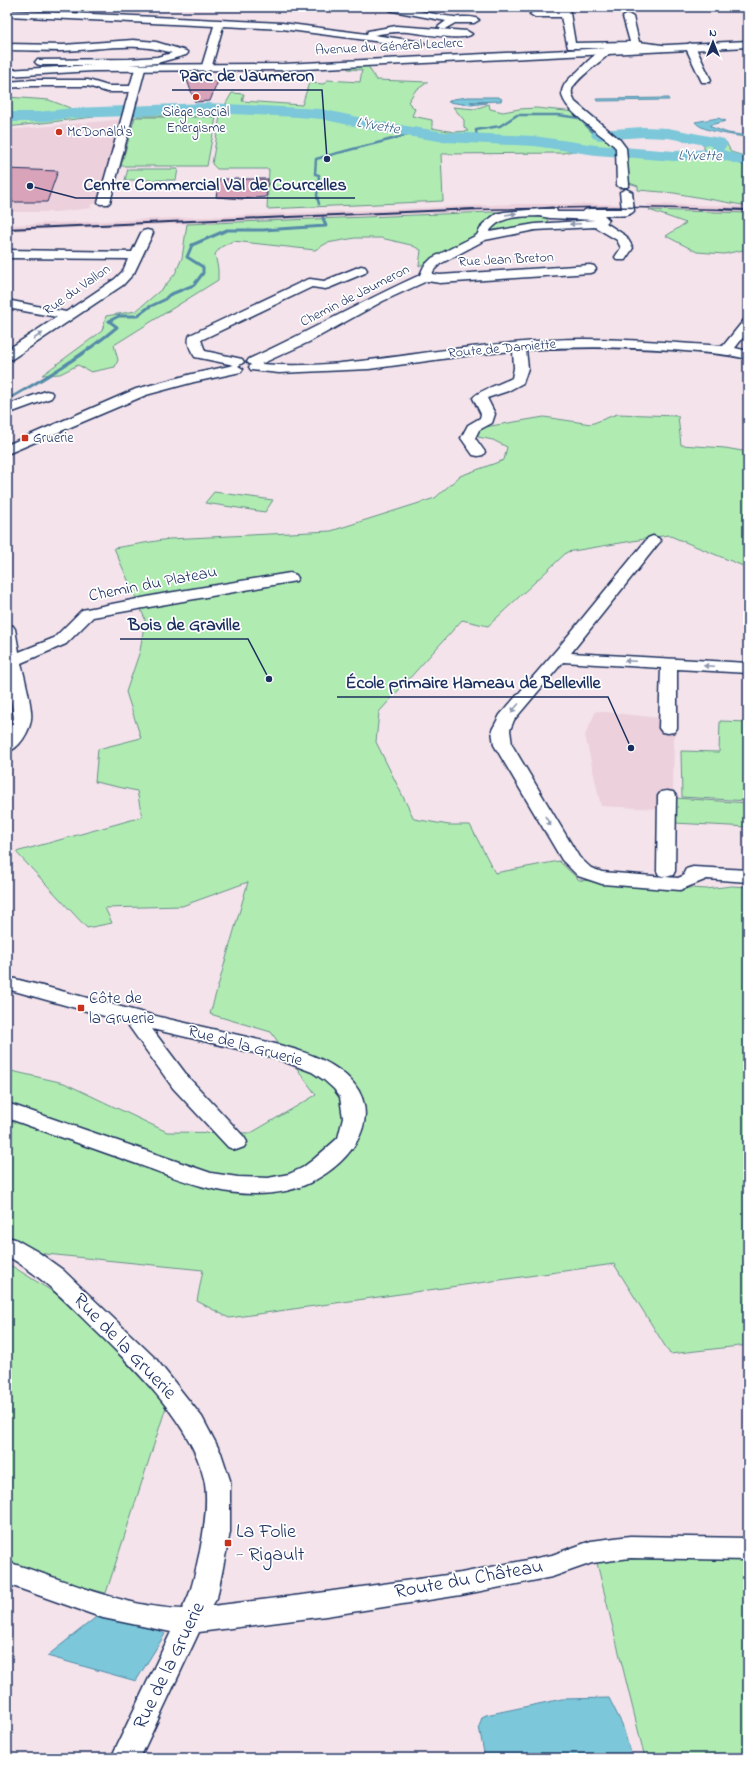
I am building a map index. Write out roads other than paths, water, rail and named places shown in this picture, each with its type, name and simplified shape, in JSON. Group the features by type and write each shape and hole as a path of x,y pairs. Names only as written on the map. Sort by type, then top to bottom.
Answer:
{"main road":[{"name":"Avenue du Général Leclerc","path":"7,73 67,69 206,69 294,67 748,44"}],"street":[{"path":"393,8 403,8 413,13 445,17 453,20 474,20"},
{"path":"535,14 565,10 571,46 635,45 658,46 662,48"},
{"path":"196,22 201,12"},
{"path":"7,14 306,28 420,44"},
{"path":"628,17 635,45"},
{"path":"7,19 82,26 146,24 156,20"},
{"path":"433,32 453,20"},
{"path":"206,69 219,23"},
{"path":"360,36 393,28 467,34"},
{"path":"7,47 63,48 133,43 156,45 183,52 157,60 122,62 40,62"},
{"path":"690,46 706,80"},
{"name":"Chemin de Jaumeron","path":"482,237 485,228 497,218 515,214 539,212 628,211 621,164 622,151 609,135 570,105 566,95 567,90 583,72 607,51"},
{"path":"97,205 128,113 140,69"},
{"path":"7,85 32,83 88,83 113,90 112,94 114,96 133,93"},
{"name":"Chemin de Jaumeron","path":"255,365 379,298 425,277 428,269 436,261 482,237 535,227 597,223 603,220 597,216 550,216 539,212"},
{"path":"597,223 624,240 627,248 621,257"},
{"name":"Rue du Vallon","path":"7,356 119,282 128,273 147,233"},
{"path":"7,254 135,256"},
{"path":"237,365 200,354 195,338 310,283 325,285 362,270"},
{"name":"Rue Jean Breton","path":"425,277 440,278 590,270"},
{"path":"7,304 69,316"},
{"path":"727,350 748,323"},
{"name":"Route de Damiette","path":"237,365 248,361 255,365 279,368 369,365 423,356 519,346 584,343 654,345 727,350 748,355"},
{"path":"478,452 468,438 473,428 487,420 488,414 480,398 481,396 503,388 518,380 521,368 519,346"},
{"path":"8,451 141,392 237,365"},
{"path":"7,410 46,395"},
{"path":"653,541 559,657 506,719 501,730 503,745 571,860 581,871 590,876 602,878 680,884 706,873"},
{"name":"Chemin du Plateau","path":"12,661 60,641 88,613 290,578"},
{"path":"7,629 23,718 17,735 7,747"},
{"path":"559,657 748,668"},
{"path":"668,728 669,664"},
{"path":"666,871 667,796"},
{"path":"581,871 599,866 748,876"},
{"name":"Rue de la Gruerie","path":"7,983 133,1017 296,1058 334,1077 343,1085 351,1098 354,1111 354,1124 348,1140 318,1169 295,1180 278,1185 256,1187 236,1186 209,1181 7,1110"},
{"path":"133,1017 181,1083 236,1142"},
{"name":"Rue de la Gruerie","path":"7,1245 30,1258 54,1276 147,1366 194,1424 208,1454 217,1480 217,1532 204,1598 190,1621 159,1684 131,1753"},
{"name":"Route du Château","path":"7,1573 102,1606 164,1620 190,1621 326,1604 461,1584 552,1566 591,1552 614,1549 630,1547 748,1549"}],"water":[{"path":"468,97 498,97 502,99 501,101 470,102 487,103 471,105 448,102 453,99"},
{"path":"668,98 669,100 597,101 596,99"},
{"path":"718,118 726,121 710,125 711,127 728,133 748,136 748,138 712,131 695,122"},
{"path":"100,1614 144,1622 165,1634 136,1681 47,1656"},
{"path":"609,1698 622,1724 632,1758 485,1758 479,1727 482,1717 486,1715 562,1699"}],"waterway":[{"name":"L'Yvette","path":"7,117 38,117 73,113 207,108 298,112 321,114 381,127 445,137 534,141 596,150 674,156 717,153 748,162"},
{"path":"477,139 476,130 500,126 517,115 558,115 579,118 596,135"},
{"path":"319,204 317,196 319,175 315,174 316,159 418,132"},
{"path":"599,135 643,132 668,133 718,142 720,144 719,146"},
{"path":"7,400 64,366 117,327 109,321 119,316 137,316 149,307 164,300 169,295 194,285 203,273 203,267 187,257 192,245 227,230 263,230 326,226 323,218"}],"railway":[{"path":"451,210 613,207 748,210 720,209"},
{"path":"451,210 474,209"},
{"path":"7,229 451,210"}],"place":[{"name":"Siège social Energisme","path":"196,97"},
{"name":"McDonald's","path":"59,132"},
{"name":"Parc de Jaumeron","path":"327,159"},
{"name":"Centre Commercial Val de Courcelles","path":"30,186"},
{"name":"Gruerie","path":"25,438"},
{"name":"Bois de Graville","path":"269,679"},
{"name":"École primaire Hameau de Belleville","path":"631,748"},
{"name":"Côte de la Gruerie","path":"81,1008"},
{"name":"La Folie - Rigault","path":"228,1543"}]}
